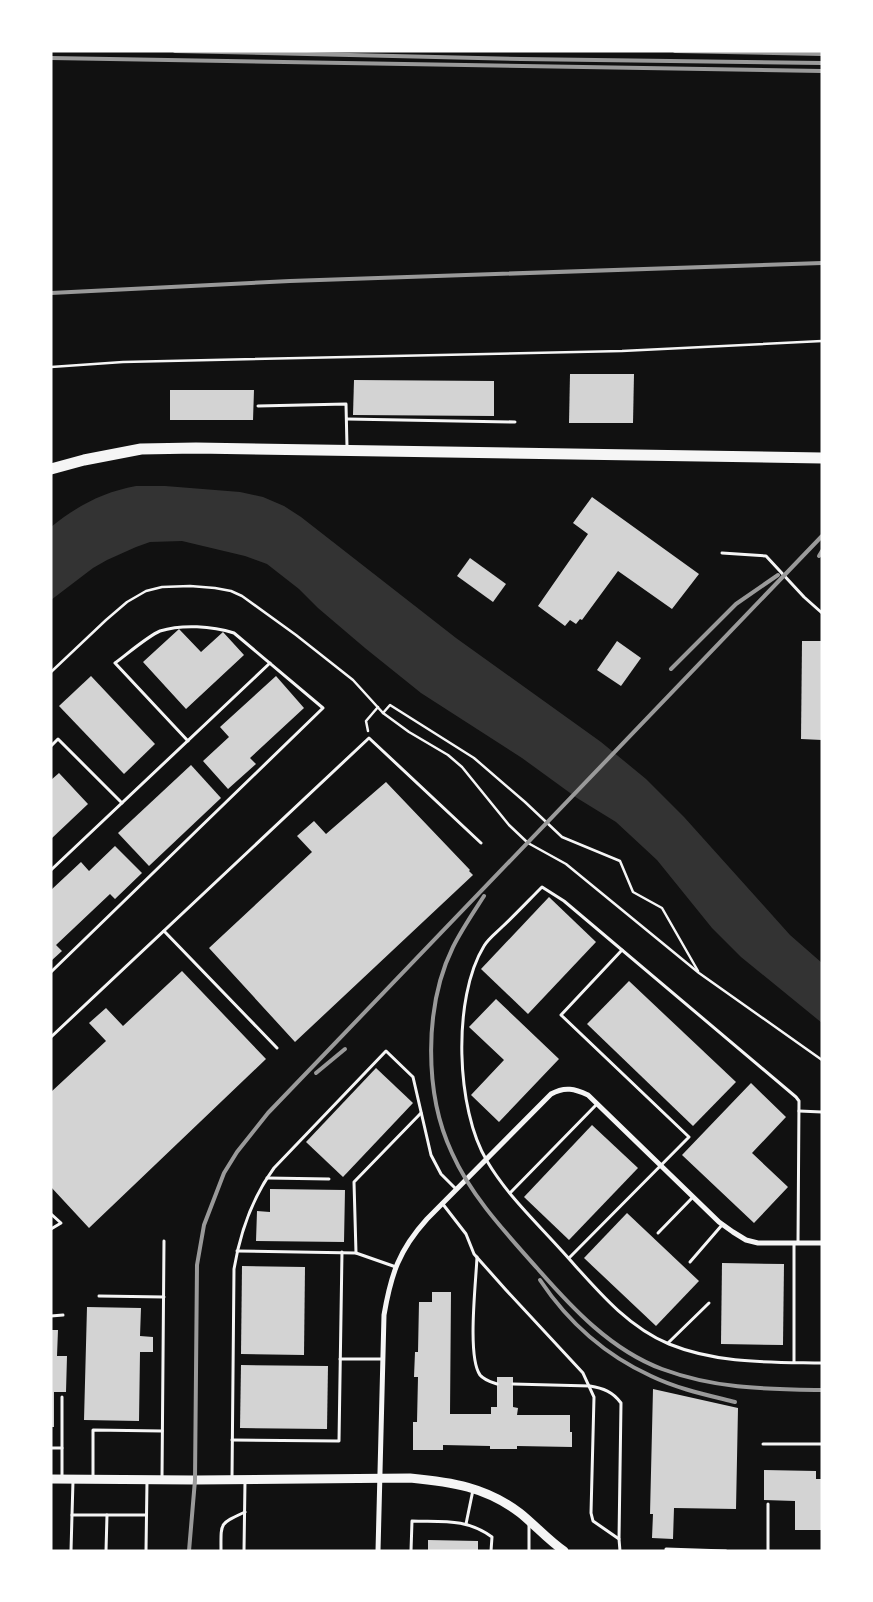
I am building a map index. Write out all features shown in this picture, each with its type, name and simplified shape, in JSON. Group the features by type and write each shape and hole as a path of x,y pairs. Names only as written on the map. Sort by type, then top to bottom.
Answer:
{"main road":[{"path":"51,469 84,460 141,449 196,448 822,458"}],"street":[{"path":"378,1551 384,1315 389,1285 412,1236 442,1203 551,1094 560,1089 578,1090 588,1095 722,1225 746,1240 758,1243 822,1243"},
{"path":"51,1479 410,1478 444,1481 473,1488 494,1496 529,1521 564,1551"}],"lane":[{"path":"258,406 346,404 347,451"},
{"path":"347,419 515,422"},
{"path":"722,553 766,556 804,597 822,613"},
{"path":"51,972 323,708 234,633 216,628 179,627 158,632 115,663 188,741"},
{"path":"51,870 270,663"},
{"path":"51,1037 369,738 481,843"},
{"path":"51,746 58,739 122,803"},
{"path":"794,1362 799,1101 796,1096 564,901 542,887 485,944 472,975 463,1022 462,1052 465,1095 472,1124 486,1159 502,1185 607,1300 627,1319 647,1332 668,1343 693,1352 746,1362 822,1363"},
{"path":"164,931 278,1048"},
{"path":"569,1258 688,1137 560,1015 622,950"},
{"path":"232,1479 234,1269 249,1211 267,1178 286,1154 386,1051 413,1077 431,1155 440,1174 456,1190"},
{"path":"510,1193 597,1103"},
{"path":"799,1111 822,1112"},
{"path":"356,1252 354,1182 421,1113"},
{"path":"267,1178 330,1179"},
{"path":"658,1233 693,1197"},
{"path":"442,1203 466,1234 477,1257 583,1373 590,1386 594,1397 591,1513 593,1521 619,1539"},
{"path":"51,1214 61,1223 51,1229"},
{"path":"690,1262 722,1225"},
{"path":"162,1480 164,1241"},
{"path":"237,1252 356,1252 396,1268"},
{"path":"232,1440 340,1441 342,1252"},
{"path":"477,1257 473,1341 476,1365 483,1379 497,1384"},
{"path":"99,1296 164,1297"},
{"path":"668,1343 709,1303"},
{"path":"51,1316 63,1316"},
{"path":"340,1359 383,1359"},
{"path":"513,1384 602,1388 615,1395 621,1403 620,1551"},
{"path":"62,1397 62,1479"},
{"path":"93,1479 94,1430 162,1431"},
{"path":"763,1444 822,1444"},
{"path":"51,1448 62,1448"},
{"path":"71,1551 72,1479"},
{"path":"146,1551 147,1479"},
{"path":"244,1551 245,1479"},
{"path":"466,1524 473,1488"},
{"path":"768,1504 768,1551"},
{"path":"220,1551 221,1527 224,1521 245,1512"},
{"path":"72,1515 146,1515"},
{"path":"106,1551 107,1515"},
{"path":"529,1521 529,1551"},
{"path":"411,1551 412,1522 466,1524 476,1527 492,1537 492,1551"},
{"path":"666,1551 726,1551"}],"path":[{"path":"51,367 123,362 622,351 822,341"},
{"path":"51,672 127,602 146,591 162,587 190,586 216,588 231,591 242,596 353,680 383,713 409,732 448,755 462,767 509,825 528,842 566,864 699,973 822,1060"},
{"path":"383,713 390,705 474,758 562,837 620,861 633,892 662,908 699,973"},
{"path":"369,738 366,721 378,708"}],"shaded area":[{"path":"136,486 165,486 240,492 263,497 284,506 301,517 456,638 601,742 646,779 684,817 790,935 822,963 822,1023 741,957 712,928 657,860 616,822 577,798 522,758 421,693 267,564 245,556 182,541 150,542 93,568 51,600 51,527 101,496"}],"building":[{"path":"570,374 634,374 633,423 569,423"},
{"path":"354,380 494,381 494,416 353,415"},
{"path":"170,390 254,390 253,420 170,420"},
{"path":"592,497 699,574 672,609 618,571 582,620 580,619 576,624 570,620 565,626 538,606 588,534 573,523"},
{"path":"470,558 506,584 493,602 457,576"},
{"path":"179,629 201,652 223,632 244,655 186,709 143,662"},
{"path":"617,641 641,658 621,686 597,670"},
{"path":"802,641 822,641 822,740 801,739"},
{"path":"91,676 155,744 124,774 59,706"},
{"path":"276,676 304,708 250,758 256,764 228,789 203,761 229,737 220,727"},
{"path":"191,765 221,798 149,866 118,833"},
{"path":"59,773 88,804 51,839 51,780"},
{"path":"386,782 473,875 295,1042 209,948 312,852 297,836 314,821 326,834"},
{"path":"115,846 142,873 115,899 110,894 56,945 62,951 51,961 51,890 81,862 89,871"},
{"path":"549,897 596,942 528,1014 481,969"},
{"path":"182,971 266,1059 89,1228 51,1187 51,1092 106,1041 89,1023 106,1008 123,1026"},
{"path":"629,981 736,1082 693,1126 587,1024"},
{"path":"496,999 559,1059 499,1122 471,1095 504,1060 469,1027"},
{"path":"376,1068 413,1103 343,1177 306,1142"},
{"path":"751,1083 786,1117 752,1153 788,1187 754,1223 682,1155"},
{"path":"592,1125 638,1168 569,1240 524,1197"},
{"path":"270,1189 345,1190 344,1242 256,1241 257,1211 270,1212"},
{"path":"627,1213 699,1281 656,1326 584,1258"},
{"path":"722,1263 784,1264 783,1345 721,1344"},
{"path":"242,1266 305,1267 304,1355 241,1354"},
{"path":"432,1292 451,1292 450,1414 491,1414 491,1407 497,1407 497,1377 513,1377 513,1407 518,1408 517,1415 570,1415 572,1447 517,1446 517,1449 490,1449 490,1446 443,1445 443,1450 413,1450 413,1422 417,1422 418,1377 414,1377 415,1352 418,1352 419,1302 432,1302"},
{"path":"87,1307 141,1308 140,1336 153,1337 153,1352 140,1352 139,1421 84,1420"},
{"path":"51,1330 58,1330 57,1356 67,1356 66,1392 54,1392 54,1427 51,1427"},
{"path":"241,1365 328,1366 327,1429 240,1428"},
{"path":"653,1389 738,1408 736,1509 674,1508 673,1539 652,1538 653,1514 650,1514"},
{"path":"764,1470 816,1471 816,1479 822,1479 822,1530 795,1530 795,1501 764,1500"},
{"path":"428,1540 478,1541 478,1551 428,1551"}],"railway":[{"path":"175,51 521,59 822,63"},
{"path":"675,51 822,54"},
{"path":"51,58 822,71"},
{"path":"51,293 290,281 822,263"},
{"path":"189,1551 195,1480 197,1265 204,1225 224,1173 237,1152 268,1113 822,536"},
{"path":"819,556 822,551"},
{"path":"671,669 736,604 778,575"},
{"path":"484,896 456,940 443,970 437,996 431,1050 436,1104 443,1130 460,1169 479,1199 513,1241 578,1313 609,1339 643,1361 682,1376 702,1381 741,1387 822,1390"},
{"path":"316,1073 345,1049"},
{"path":"540,1280 575,1323 618,1358 634,1368 672,1385 735,1402"}]}
